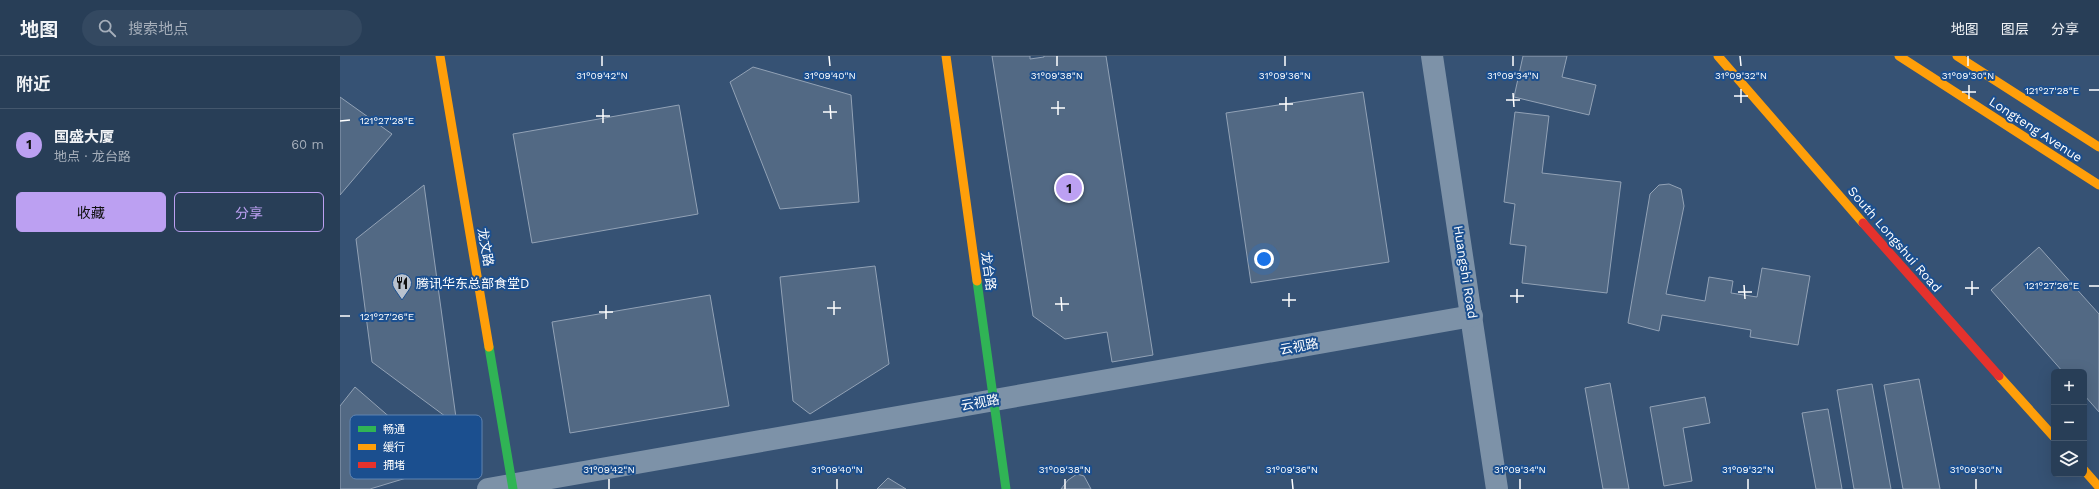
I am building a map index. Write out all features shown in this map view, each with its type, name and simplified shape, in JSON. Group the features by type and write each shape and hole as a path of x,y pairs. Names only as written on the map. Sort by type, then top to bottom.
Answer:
{"main road":[{"name":"龙文路","path":"440,56 513,487"},
{"name":"龙台路","path":"946,56 1006,489"},
{"name":"South Longshui Road","path":"1718,56 1890,255 2051,434"},
{"name":"Longteng Avenue","path":"1899,56 2099,185"},
{"name":"Longteng Avenue","path":"1957,56 2099,147"},
{"path":"2087,473 2099,487"}],"street":[{"name":"Huangshi Road","path":"1432,56 1497,489"},
{"name":"云视路","path":"488,489 513,487 994,400 1472,316"}],"building":[{"path":"992,56 1030,56 1030,59 1044,56 1106,56 1153,355 1112,362 1107,332 1065,339 1033,316"},
{"path":"1523,56 1567,56 1562,77 1596,85 1589,115 1514,97"},
{"path":"753,67 851,95 859,202 780,209 730,82"},
{"path":"1363,92 1389,262 1251,283 1226,113"},
{"path":"340,97 392,134 340,195"},
{"path":"679,105 698,214 532,243 513,134"},
{"path":"1515,112 1549,116 1542,173 1621,182 1607,293 1522,283 1526,246 1510,244 1515,204 1504,202"},
{"path":"1669,184 1681,189 1684,206 1666,294 1705,301 1709,277 1733,281 1731,293 1757,297 1762,268 1810,276 1798,345 1750,337 1751,330 1662,315 1659,331 1628,323 1650,194 1659,185"},
{"name":"腾讯华东总部食堂D","path":"424,185 456,415 444,415 372,362 356,239"},
{"path":"2039,247 2099,314 2099,412 2087,398 2087,369 2060,369 1991,290"},
{"path":"875,266 889,364 810,414 793,401 780,277"},
{"path":"710,295 729,406 570,433 552,322"},
{"path":"1919,379 1940,489 1903,489 1884,385"},
{"path":"1610,383 1629,489 1603,489 1585,388"},
{"path":"1872,384 1891,489 1854,489 1837,390"},
{"path":"355,387 387,415 350,415 350,479 403,479 370,489 340,489 340,406"},
{"path":"1705,397 1710,423 1683,428 1692,481 1664,486 1650,407"},
{"path":"1828,409 1842,489 1816,489 1802,413"},
{"path":"1077,474 1084,476 1091,489 1061,489 1068,480"},
{"path":"888,478 906,489 877,489"}],"traffic: fast":[{"path":"977,281 1006,489"},
{"path":"489,347 513,489"}],"traffic: slow":[{"path":"440,56 489,347"},
{"path":"946,56 977,281"},
{"path":"1718,56 1863,223"},
{"path":"1899,56 2099,185"},
{"path":"1957,56 2099,147"},
{"path":"1999,376 2051,434"},
{"path":"2087,473 2099,487"}],"traffic: jam":[{"path":"1863,223 1999,376"}],"place":[{"name":"国盛大厦","path":"1069,188"},
{"name":"腾讯华东总部食堂D","path":"402,300"}]}
